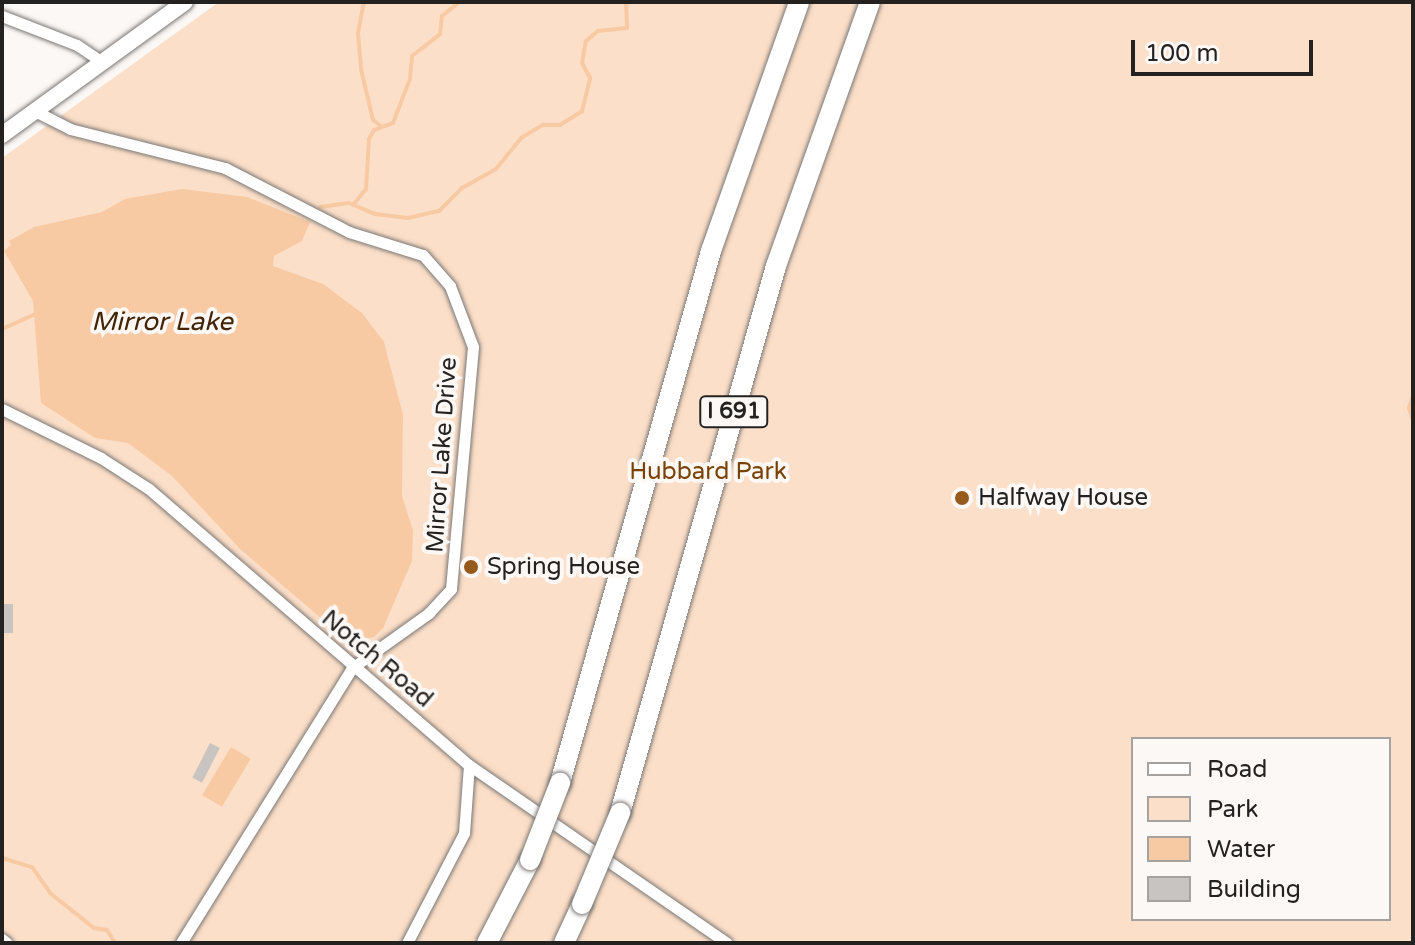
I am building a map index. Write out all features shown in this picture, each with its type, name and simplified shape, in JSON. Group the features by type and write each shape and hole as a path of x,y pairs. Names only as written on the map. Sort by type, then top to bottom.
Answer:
{"highway":[{"name":"I 691","path":"487,943 530,860 560,783 704,273 799,2"},
{"name":"I 691","path":"564,943 620,813 776,266 870,2"}],"main road":[{"path":"2,135 185,2"}],"street":[{"path":"2,16 70,42 102,62"},
{"name":"Mirror Lake Drive","path":"35,111 70,129 199,159 250,178 341,228 423,255 450,286 469,327 473,370 457,505 455,574 442,603 352,668 181,943"},
{"name":"Notch Road","path":"2,409 101,458 149,489 352,668 469,765 727,943"},
{"path":"407,943 464,833 469,765"},
{"path":"2,939 7,943"}],"green space":[{"name":"Hubbard Park","path":"219,2 1413,2 1413,943 2,943 2,158"}],"water":[{"name":"Mirror Lake","path":"182,189 247,197 310,222 302,241 274,256 273,266 323,284 362,313 384,342 403,415 402,496 413,530 412,561 383,628 374,637 349,642 240,549 172,476 128,443 95,438 41,403 33,301 4,251 11,245 9,241 34,227 102,212 125,199"},
{"path":"231,747 251,759 222,807 202,795"}],"building":[{"name":"Halfway House","path":"962,489 971,498 962,507 953,498"},
{"path":"2,604 13,604 13,633 2,633"},
{"path":"210,743 220,748 202,783 192,778"}],"waterway":[{"path":"364,2 358,33 361,69 373,120 381,126"},
{"path":"353,205 366,189 369,139 374,130 393,123 410,79 412,56 440,34 442,16 459,2"},
{"path":"320,207 349,203 375,214 408,218 439,211 462,188 496,169 521,138 543,125 560,125 582,111 590,78 582,63 586,41 598,31 627,28 626,2"},
{"path":"2,329 40,312"},
{"path":"1413,395 1409,408 1413,420"},
{"path":"2,858 32,867 50,893 94,928 107,930 115,943"},
{"path":"131,943 136,943"}],"place":[{"name":"Halfway House","path":"962,498"},
{"name":"Spring House","path":"471,567"}]}
